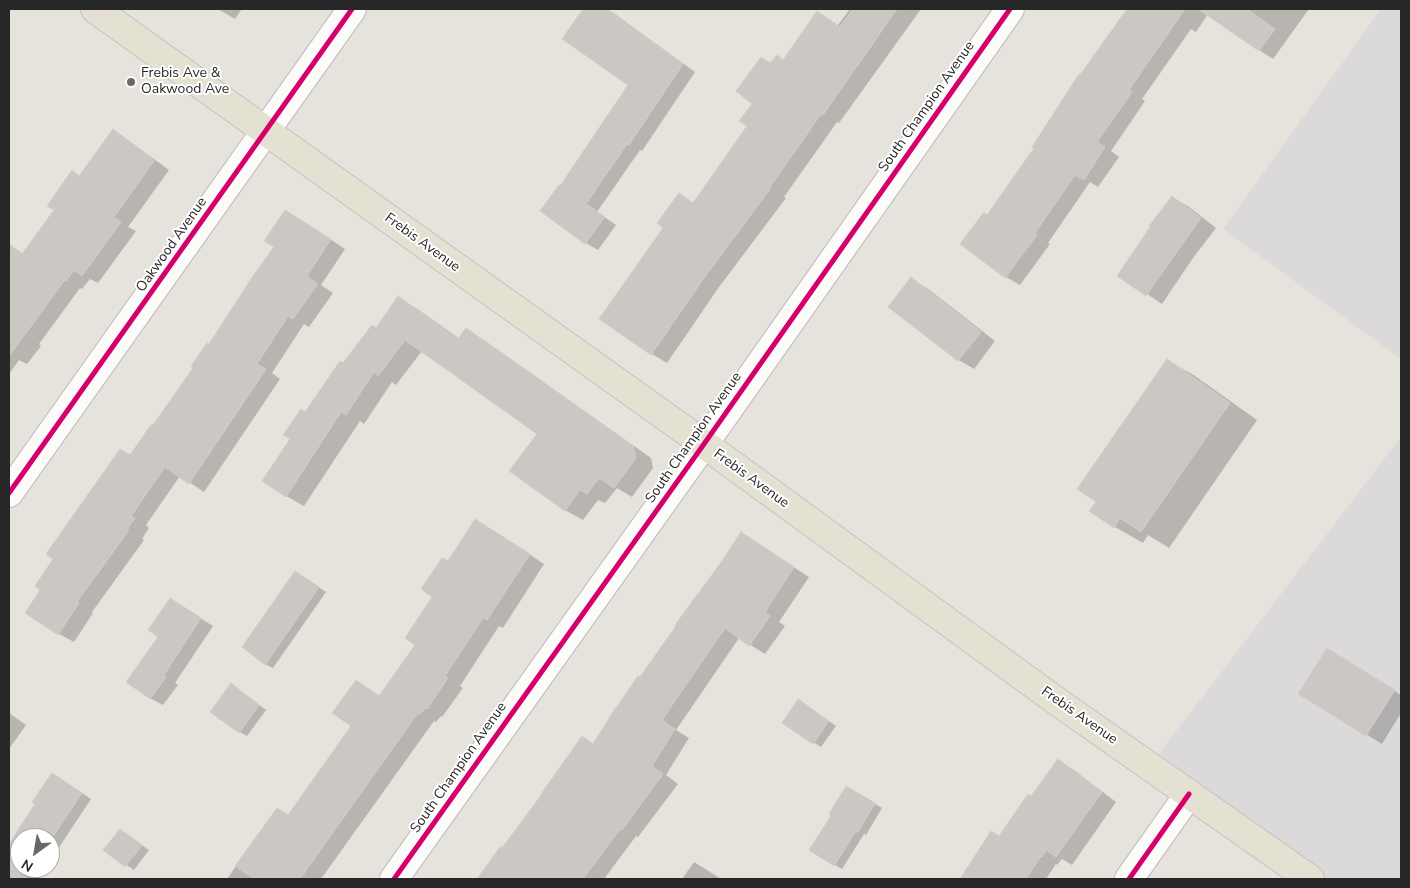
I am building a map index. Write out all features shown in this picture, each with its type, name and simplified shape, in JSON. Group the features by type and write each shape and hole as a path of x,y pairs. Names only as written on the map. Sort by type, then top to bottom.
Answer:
{"main road":[{"name":"Frebis Avenue","path":"95,9 704,444 1055,700 1310,879"}],"street":[{"name":"Oakwood Avenue","path":"9,493 352,9"},
{"name":"South Champion Avenue","path":"394,879 704,444 1010,9"},
{"path":"1129,879 1189,794"}],"shaded area":[{"path":"1381,9 1401,9 1401,359 1223,229"},
{"path":"1401,437 1401,879 1305,879 1148,768"}],"building":[{"path":"583,9 606,9 683,64 629,145 627,144 586,204 605,217 585,244 540,211 560,186 628,85 562,39"},
{"path":"853,9 897,9 651,355 599,319 663,228 657,223 679,193 693,203 747,126 739,121 752,104 736,91 761,57 770,63 777,55 783,60 817,11 840,27"},
{"path":"1127,9 1185,9 1129,90 1132,92 1097,142 1105,147 1084,180 1075,175 1035,233 1037,235 1005,278 960,244 984,212 987,215 1034,148 1032,147 1079,74"},
{"path":"1198,9 1247,9 1275,29 1259,51"},
{"path":"113,129 154,161 114,217 121,222 82,276 74,270 9,356 9,244 22,254 54,210 47,206 72,170 79,176"},
{"path":"1172,196 1201,218 1146,296 1117,276 1149,226"},
{"path":"285,210 331,239 307,276 318,284 293,319 288,316 257,364 266,369 189,484 165,467 131,516 135,518 127,529 129,530 77,602 79,603 58,635 25,613 40,590 35,586 53,559 46,554 120,449 130,455 193,368 191,366 207,343 209,344 274,247 264,241"},
{"path":"911,277 981,332 958,361 888,307"},
{"path":"398,296 458,339 466,328 633,446 636,458 614,488 599,478 587,494 580,490 565,511 509,471 537,434 405,340 378,376 374,372 346,415 341,412 286,497 262,481 290,439 283,435 301,409 305,412 340,361 343,363 372,325 376,328"},
{"path":"1167,359 1230,403 1141,532 1120,518 1114,528 1089,511 1096,502 1077,489"},
{"path":"475,519 530,554 487,620 483,618 445,676 448,678 427,709 425,708 420,714 418,713 300,879 254,879 235,866 277,808 288,815 351,726 332,713 356,680 379,696 415,645 405,638 432,597 421,589 442,558 448,561"},
{"path":"741,532 794,567 765,612 770,616 749,646 725,628 662,720 675,729 652,766 663,774 622,830 621,828 583,879 477,879 542,794 582,736 593,744 616,707 638,676 640,677"},
{"path":"295,571 319,587 265,665 242,647"},
{"path":"170,598 201,618 164,675 166,677 150,699 126,682 158,637 148,630"},
{"path":"1327,648 1395,690 1366,736 1298,694"},
{"path":"231,683 259,705 239,733 210,712"},
{"path":"798,699 829,721 813,744 782,723"},
{"path":"1058,759 1102,792 1056,857 1046,850 1026,879 960,879 991,831 999,836 1028,794 1031,796"},
{"path":"52,773 82,793 59,828 19,828 35,804 32,802"},
{"path":"846,786 875,803 858,832 856,831 834,866 809,850 831,816 829,814"},
{"path":"120,829 142,845 125,867 103,850"},
{"path":"10,842 10,878 25,879 9,879"}],"cycle path":[{"path":"9,493 352,9"},
{"path":"394,879 704,444 1010,9"},
{"path":"1129,879 1189,794"}],"place":[{"name":"Frebis Ave & Oakwood Ave","path":"131,82"}]}
